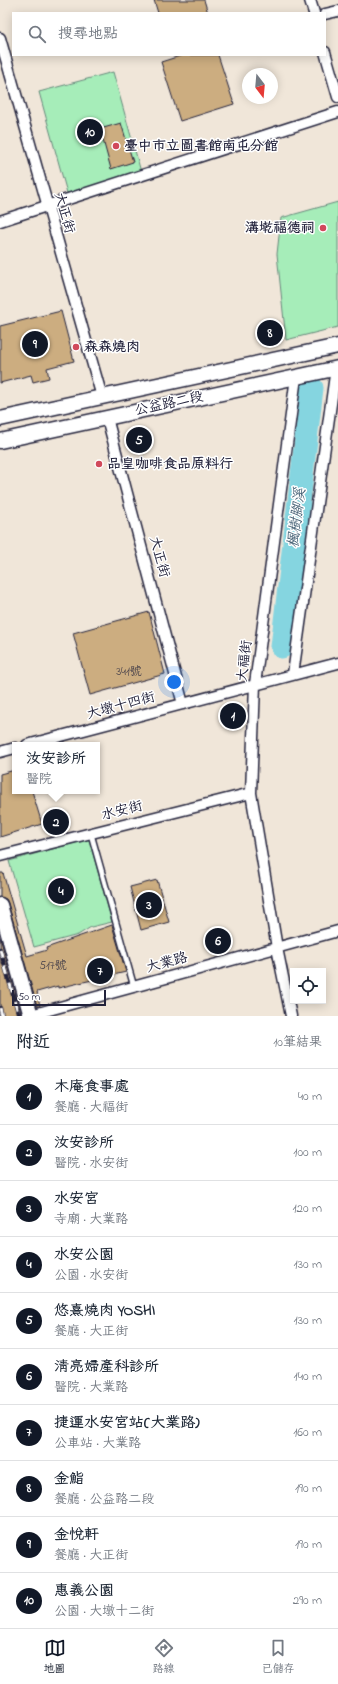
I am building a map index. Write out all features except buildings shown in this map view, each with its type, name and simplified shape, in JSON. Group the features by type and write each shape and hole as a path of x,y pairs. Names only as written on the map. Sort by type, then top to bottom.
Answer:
{"main road":[{"name":"公益路二段","path":"0,419 338,346"},
{"name":"公益路二段","path":"0,441 337,368"},
{"path":"0,905 29,1016"}],"street":[{"path":"310,0 314,12"},
{"path":"326,14 338,11"},
{"name":"大正街","path":"0,38 102,397"},
{"path":"326,55 338,96"},
{"path":"0,221 338,112"},
{"path":"293,674 337,368"},
{"name":"大福街","path":"292,1016 277,948 252,793 255,684 296,377"},
{"name":"大正街","path":"107,418 183,704"},
{"name":"大墩十四街","path":"38,742 338,663"},
{"path":"0,752 12,749"},
{"name":"水安街","path":"0,856 252,793"},
{"name":"大業路","path":"29,1016 338,931"}],"lane":[{"path":"91,834 134,987"}],"green space":[{"path":"113,72 141,172 67,193 39,92"},
{"path":"338,202 338,327 286,340 277,254 281,218"},
{"path":"89,839 112,922 91,927 78,935 34,947 9,861"}],"waterway":[{"name":"楓樹腳溪","path":"282,647 312,388"}],"railway":[{"path":"0,949 19,1016"},
{"path":"0,1008 2,1016"}],"place":[{"name":"惠義公園","path":"90,132"},
{"name":"臺中市立圖書館南屯分館","path":"116,146"},
{"name":"溝墘福德祠","path":"323,228"},
{"name":"金鮨","path":"270,333"},
{"name":"金悅軒","path":"35,344"},
{"name":"森森燒肉","path":"76,347"},
{"name":"悠熹燒肉 YOSHI","path":"139,440"},
{"name":"品皇咖啡食品原料行","path":"99,464"},
{"name":"木庵食事處","path":"233,716"},
{"name":"汝安診所","path":"56,822"},
{"name":"水安公園","path":"61,891"},
{"name":"水安宮","path":"149,905"},
{"name":"清亮婦產科診所","path":"218,941"},
{"name":"捷運水安宮站(大業路)","path":"100,971"}]}
